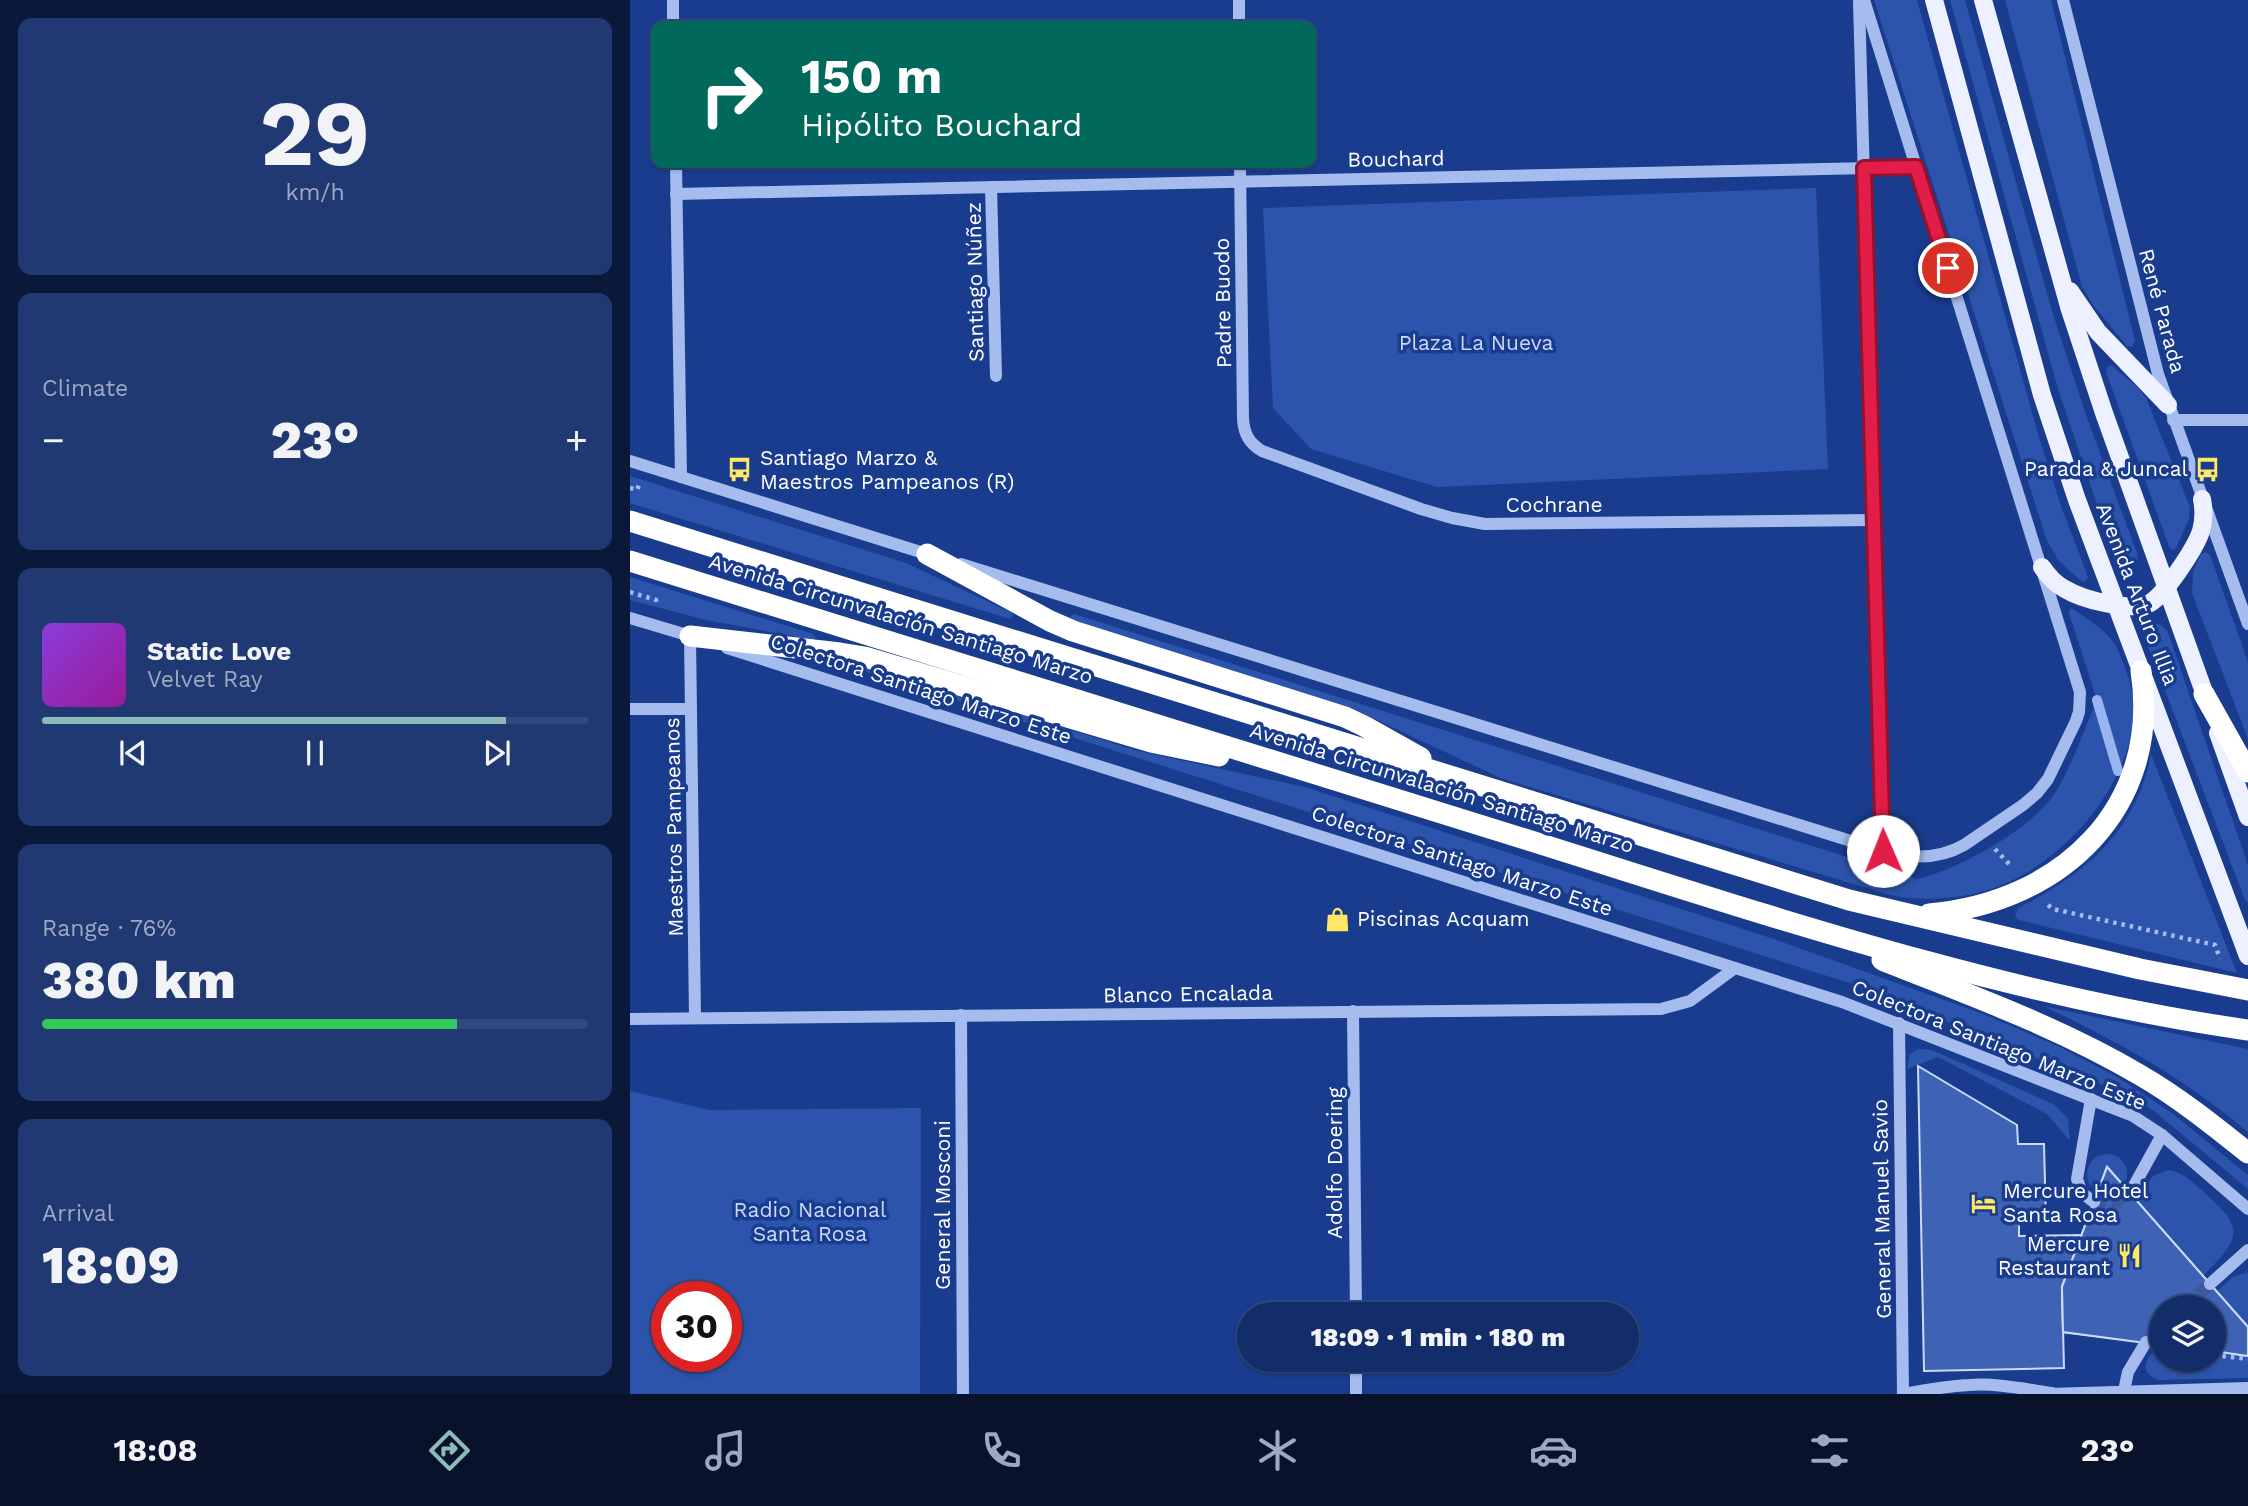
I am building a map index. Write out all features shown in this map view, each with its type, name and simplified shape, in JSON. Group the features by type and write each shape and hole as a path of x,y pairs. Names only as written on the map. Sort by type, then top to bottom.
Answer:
{"highway":[{"name":"Avenida Circunvalación Santiago Marzo","path":"630,521 1790,882 1909,915 2140,969 2248,990"},
{"path":"927,554 1073,631 1345,717 1457,778"},
{"name":"Avenida Circunvalación Santiago Marzo","path":"630,561 1779,918 2047,991 2248,1030"},
{"path":"690,636 865,657 1151,742 1303,770"},
{"path":"1909,915 1945,913 1998,901 2046,878 2085,847 2115,808 2136,763 2144,717 2141,671"},
{"path":"2204,694 2248,772"},
{"path":"1779,918 1997,1006 2095,1050 2164,1089 2248,1153"}],"main road":[{"name":"Avenida Arturo Illia","path":"1934,0 2042,395 2068,475 2248,956"},
{"name":"Avenida Arturo Illia","path":"1983,0 2060,276 2104,413 2248,817"},
{"path":"2060,276 2098,332 2171,413"},
{"path":"2042,567 2052,580 2078,595 2116,605 2146,605 2166,587 2200,534 2204,513 2202,499"}],"street":[{"path":"673,0 673,21"},
{"path":"1239,0 1239,21"},
{"path":"630,461 1883,851 1917,857 1954,851 2023,806 2048,779 2073,729 2080,701 2076,674 1861,0"},
{"path":"1861,0 1883,851"},
{"name":"René Parada","path":"2063,0 2154,359 2248,624"},
{"name":"Bouchard","path":"676,194 1916,167"},
{"path":"676,168 681,477"},
{"name":"Padre Buodo","path":"1240,168 1243,419 1245,434 1250,442"},
{"name":"Santiago Núñez","path":"991,187 996,376"},
{"path":"2171,413 2248,420"},
{"name":"Cochrane","path":"1250,442 1268,454 1420,509 1485,524 1874,520"},
{"name":"Colectora Santiago Marzo Este","path":"630,618 1842,1002 2133,1116 2162,1135 2248,1209"},
{"name":"Maestros Pampeanos","path":"690,636 695,1018"},
{"path":"630,709 691,709"},
{"name":"Blanco Encalada","path":"630,1019 1661,1009 1690,1001 1735,968"},
{"name":"Adolfo Doering","path":"1353,1011 1356,1302"},
{"name":"General Mosconi","path":"961,1015 963,1394"},
{"name":"General Manuel Savio","path":"1899,1023 1903,1394"},
{"path":"2091,1099 2077,1174 2082,1192 2094,1202"},
{"path":"2130,1192 2162,1135"},
{"path":"2210,1284 2248,1250"},
{"path":"2124,1391 2128,1372 2146,1342"},
{"path":"1356,1372 1356,1394"},
{"path":"1903,1394 1980,1384 2018,1387 2050,1394 2248,1388"}],"path":[{"path":"630,488 637,490"},
{"path":"1993,846 2011,866"},
{"path":"2041,897 2053,909 2215,945 2224,970"},
{"path":"2226,1356 2248,1359"}],"green space":[{"path":"1874,0 1917,0 2038,434 2088,577 2085,582 2059,561 2047,541"},
{"path":"1950,0 1965,0 2052,311 2087,418 2137,553 2138,560 2131,568 2120,567 2116,561 2058,389"},
{"path":"2005,0 2051,0 2135,341 2132,347 2127,346 2093,305 2082,287"},
{"name":"Plaza La Nueva","path":"1816,188 1828,469 1437,487 1311,449 1273,408 1263,208"},
{"path":"2111,365 2146,398 2190,507 2189,519 2175,550 2170,549 2106,372"},
{"path":"630,476 906,563 1012,613 1013,616 1010,619 630,503"},
{"path":"2206,552 2210,555 2248,662 2248,739 2192,593 2193,572 2201,554"},
{"path":"630,577 813,634 816,638 813,640 706,620 630,600"},
{"path":"2070,609 2088,619 2107,635 2116,646 2125,668 2133,699 2132,731 2123,762 2107,792 2087,820 2064,845 2038,865 1997,887 1936,899 1890,895 1503,779 1351,708 1072,620 1070,617 1074,614 1917,879 1954,866 1994,845 2032,818 2057,790 2097,700"},
{"path":"2154,623 2167,630 2248,865 2248,903 2145,638 2148,627"},
{"path":"866,666 1138,751 1305,787 1774,939 1983,1014 2060,1047 2117,1077 2172,1113 2248,1175 2248,1189 2136,1099 1859,986 866,672"},
{"path":"2151,754 2237,973 2019,920 2015,916 2018,908 2065,881 2104,847 2134,805"},
{"path":"2043,1006 2248,1049 2248,1132 2200,1095 2150,1062"},
{"path":"1918,1049 1932,1050 2055,1105 2068,1119 2070,1141 2047,1114 1938,1057 1907,1069 1910,1054"},
{"name":"Radio Nacional Santa Rosa","path":"630,1091 709,1110 921,1108 920,1394 630,1394"},
{"path":"2107,1154 2121,1160 2127,1174 2121,1188 2107,1194 2093,1188 2087,1174 2093,1160"},
{"path":"2168,1170 2184,1176 2196,1185 2227,1216 2232,1226 2231,1243 2203,1276 2135,1199 2153,1176"},
{"path":"2248,1272 2248,1327 2226,1301 2226,1295 2220,1295 2217,1291 2233,1277"},
{"path":"2226,1353 2248,1356 2248,1378 2158,1380 2147,1372 2146,1362 2149,1358 2149,1372 2226,1372"}],"building":[{"name":"Mercure Hotel Santa Rosa","path":"1918,1066 2017,1125 2018,1144 2044,1144 2046,1222 2019,1223 2019,1236 2082,1235 2062,1287 2064,1368 1924,1371"},
{"name":"Mercure Restaurant","path":"2107,1167 2220,1295 2149,1295 2149,1343 2063,1332 2062,1287"},
{"name":"Mercure Restaurant","path":"2107,1167 2220,1295 2149,1295 2149,1343 2063,1332 2062,1287"},
{"name":"Mercure Restaurant","path":"2226,1302 2248,1327 2248,1356 2226,1353"},
{"name":"Mercure Restaurant","path":"2226,1302 2248,1327 2248,1356 2226,1353"}],"waterway":[{"path":"2097,700 2118,771"}],"tunnel":[{"path":"2094,1202 2114,1204 2130,1193"},
{"path":"2198,1295 2210,1284"}],"place":[{"name":"Parada & Juncal","path":"2208,469"},
{"name":"Santiago Marzo & Maestros Pampeanos (R)","path":"740,470"},
{"name":"Piscinas Acquam","path":"1337,919"},
{"name":"Mercure Hotel Santa Rosa","path":"1983,1203"},
{"name":"Mercure Restaurant","path":"2130,1256"}],"route":[{"path":"1883,851 1864,168 1916,167 1948,268"}]}
